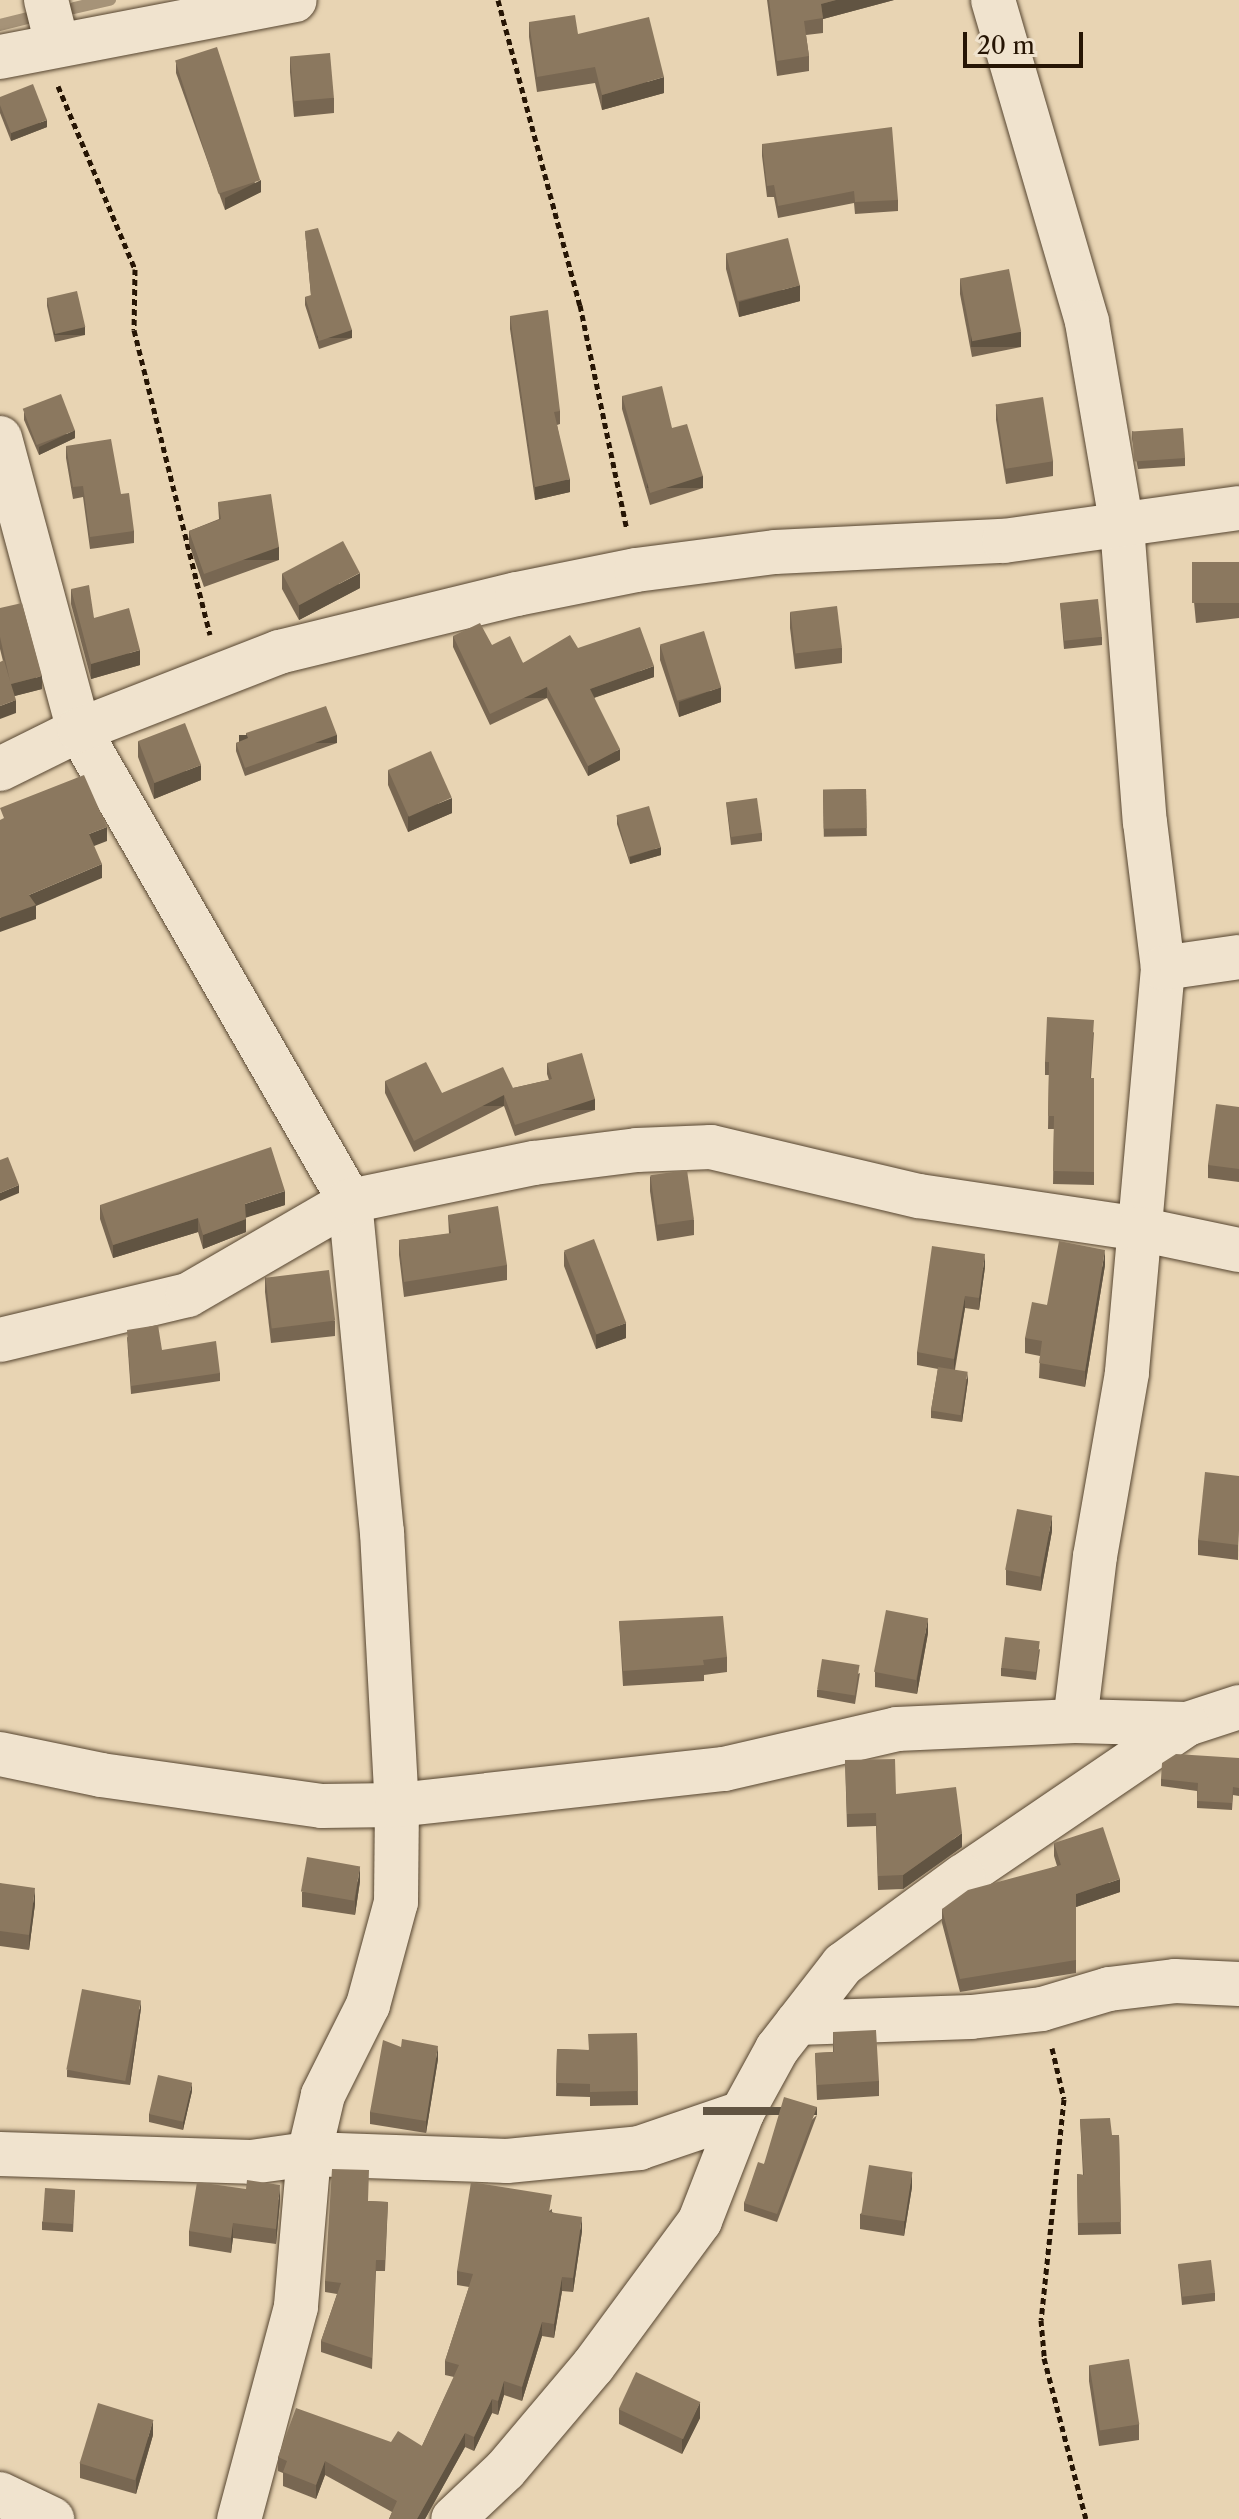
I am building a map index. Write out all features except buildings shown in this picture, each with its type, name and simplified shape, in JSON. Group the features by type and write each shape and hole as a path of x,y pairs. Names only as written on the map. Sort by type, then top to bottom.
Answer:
{"street":[{"path":"46,0 33,50 295,0"},
{"path":"993,0 1080,297 1122,526 1145,822 1163,968 1127,1373 1095,1556 1075,1721"},
{"path":"0,438 79,730 350,1201 382,1532 397,1805 396,1902 368,2005 323,2095 309,2154 296,2307 239,2519"},
{"path":"0,769 79,730 279,652 636,570 775,552 1004,541 1239,508"},
{"path":"1163,968 1239,957"},
{"path":"0,1340 188,1295 350,1201 534,1163 637,1150 711,1147 919,1196 1139,1229 1239,1250"},
{"path":"0,1754 101,1775 322,1806 397,1805 724,1769 897,1729 1075,1721 1187,1724 1235,1710"},
{"path":"453,2519 505,2470 593,2366 700,2221 742,2113 797,2023 843,1964 963,1876 1187,1724"},
{"path":"797,2023 971,2017 1042,2009 1109,1989 1175,1981 1239,1984"},
{"path":"0,2154 251,2162 309,2154 507,2161 639,2148 742,2113"},
{"path":"0,2494 52,2519"}],"path":[{"path":"498,0 580,305 636,570"},
{"path":"33,50 135,269 134,330 221,675"},
{"path":"1042,2009 1064,2099 1046,2247 1044,2358 1086,2519"}],"waterway":[{"path":"74,8 110,0"},
{"path":"0,25 36,16"}]}
